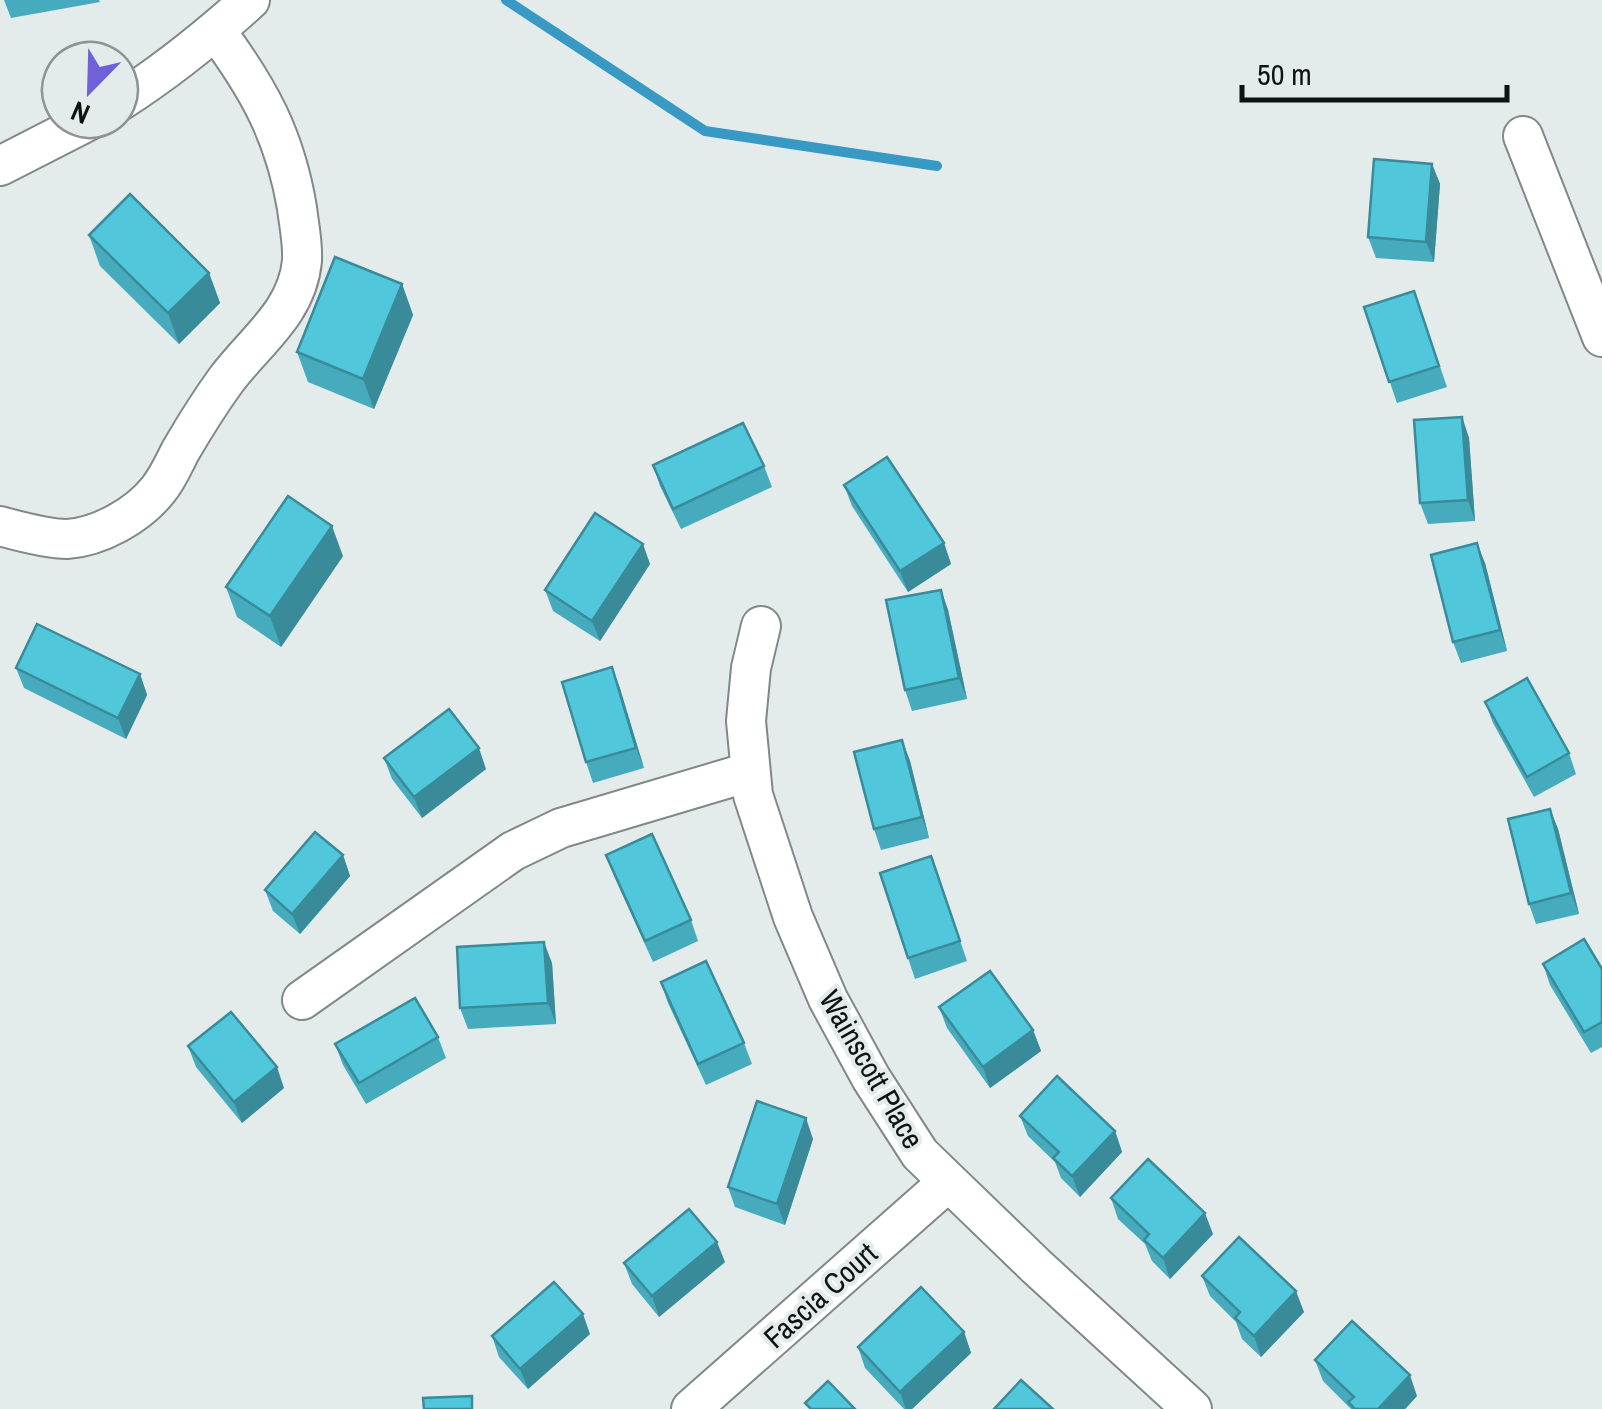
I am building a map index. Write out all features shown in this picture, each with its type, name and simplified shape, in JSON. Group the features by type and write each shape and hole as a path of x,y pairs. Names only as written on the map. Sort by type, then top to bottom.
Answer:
{"street":[{"path":"140,88 250,0"},
{"path":"0,526 66,538 100,532 135,512 159,489 228,378 283,315 296,290 302,260 292,178 274,125 249,75 216,31"},
{"path":"1523,136 1602,337"},
{"path":"0,166 51,140"},
{"name":"Wainscott Place","path":"762,626 751,668 746,720 753,795 793,917 828,999 871,1078 920,1154 1192,1409"},
{"path":"302,1000 513,852 561,828 749,772"},
{"name":"Fascia Court","path":"691,1409 948,1182"}],"building":[{"path":"1374,159 1432,164 1426,242 1368,237"},
{"path":"130,194 209,273 168,313 89,235"},
{"path":"335,257 402,284 363,379 297,352"},
{"path":"1414,291 1439,366 1389,382 1364,307"},
{"path":"1462,417 1468,500 1420,503 1414,420"},
{"path":"743,423 764,466 673,509 653,465"},
{"path":"887,457 944,543 900,571 844,485"},
{"path":"288,496 332,526 270,616 226,587"},
{"path":"595,513 643,544 592,621 545,590"},
{"path":"1477,543 1500,630 1453,642 1431,555"},
{"path":"941,590 959,678 905,690 886,600"},
{"path":"37,624 140,674 118,718 16,668"},
{"path":"612,667 636,748 586,762 562,682"},
{"path":"1527,678 1569,753 1527,777 1485,702"},
{"path":"449,709 479,748 414,797 384,758"},
{"path":"902,740 922,817 874,829 854,752"},
{"path":"1550,809 1571,893 1529,904 1508,819"},
{"path":"315,832 343,855 292,914 265,890"},
{"path":"652,834 691,920 645,941 606,855"},
{"path":"931,856 960,941 908,958 880,873"},
{"path":"1584,939 1602,969 1602,1022 1584,1032 1543,964"},
{"path":"544,942 548,1003 460,1008 457,947"},
{"path":"706,961 744,1043 698,1064 661,982"},
{"path":"990,971 1033,1030 983,1067 939,1007"},
{"path":"415,998 438,1037 359,1083 335,1044"},
{"path":"231,1012 277,1067 234,1102 188,1046"},
{"path":"1057,1076 1115,1131 1072,1176 1053,1158 1059,1152 1020,1116"},
{"path":"757,1101 806,1118 777,1204 728,1187"},
{"path":"1148,1159 1205,1213 1163,1258 1144,1240 1149,1234 1111,1198"},
{"path":"689,1209 717,1242 652,1296 624,1263"},
{"path":"1239,1237 1296,1291 1254,1336 1235,1318 1240,1312 1202,1276"},
{"path":"554,1282 583,1314 520,1369 492,1336"},
{"path":"921,1287 964,1332 900,1392 858,1347"},
{"path":"1352,1321 1410,1375 1378,1409 1355,1409 1348,1402 1354,1397 1315,1360"},
{"path":"1021,1380 1053,1409 994,1409"},
{"path":"828,1381 855,1409 811,1409 805,1403"},
{"path":"472,1396 472,1409 424,1409 423,1398"}],"waterway":[{"path":"506,0 705,131 937,166"}]}
